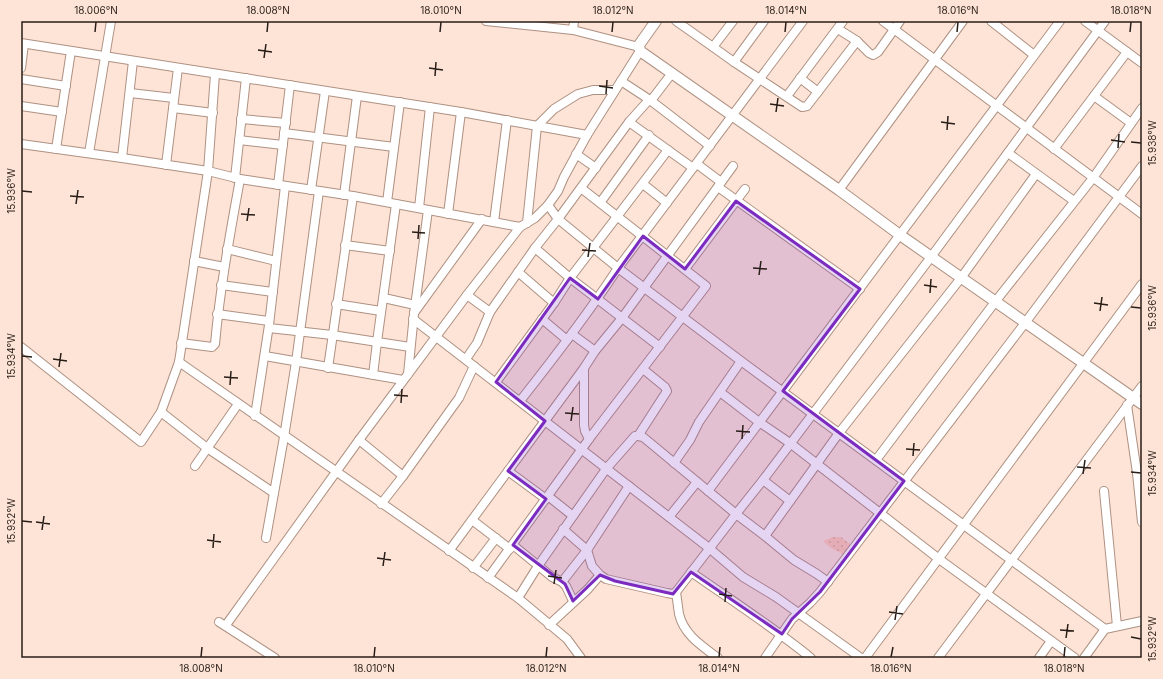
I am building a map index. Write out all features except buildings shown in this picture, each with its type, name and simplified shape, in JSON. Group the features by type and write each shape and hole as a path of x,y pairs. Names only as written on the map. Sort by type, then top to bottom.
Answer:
{"main road":[{"path":"656,21 639,49 839,190 960,278 1084,363 1130,402 1142,404"}],"street":[{"path":"89,154 111,21"},
{"path":"275,658 222,624 336,473 467,295 523,225 534,218 548,205 558,191 587,135 639,49 573,30 486,21"},
{"path":"573,30 574,21"},
{"path":"676,21 802,107 807,106 857,41"},
{"path":"713,47 732,21"},
{"path":"734,62 764,21"},
{"path":"520,401 598,299 618,268 803,21"},
{"path":"787,96 844,21"},
{"path":"883,21 1142,214"},
{"path":"838,29 857,41 869,54 876,54 900,21"},
{"path":"839,190 963,21"},
{"path":"991,21 1034,55"},
{"path":"708,491 1060,21"},
{"path":"1084,21 1142,63"},
{"path":"564,529 587,550 592,566 606,579 667,593 673,594 676,592 763,480 931,257 1105,21"},
{"path":"21,68 23,43 400,102 587,135"},
{"path":"56,149 71,51"},
{"path":"1054,149 1127,52"},
{"path":"122,158 133,61"},
{"path":"166,165 178,68"},
{"path":"466,359 480,336 490,312 535,248 629,122 653,98 672,73"},
{"path":"21,347 141,442 161,412 178,362 182,343 208,172 215,74"},
{"path":"182,343 214,346 221,284 238,178 239,140 246,78"},
{"path":"800,78 818,92"},
{"path":"21,79 66,86"},
{"path":"621,81 650,100 710,146"},
{"path":"256,416 273,292 282,186 283,145 290,85"},
{"path":"523,225 537,126 554,109 578,94 593,90 615,90"},
{"path":"266,538 296,362 315,191 318,137 325,91"},
{"path":"130,93 174,98"},
{"path":"344,195 357,96"},
{"path":"1094,96 1131,123"},
{"path":"387,202 400,102"},
{"path":"21,106 62,112"},
{"path":"419,208 430,107"},
{"path":"173,108 213,113"},
{"path":"876,460 995,302 1093,178 1142,108"},
{"path":"448,214 461,112"},
{"path":"241,119 286,123"},
{"path":"494,222 507,120"},
{"path":"629,122 668,150 695,166 719,184 736,201 860,288"},
{"path":"284,133 394,147"},
{"path":"600,203 649,135"},
{"path":"239,140 283,145"},
{"path":"21,144 166,165 282,186 387,202 482,220 523,225"},
{"path":"496,382 554,303 570,278 668,150"},
{"path":"1008,153 1074,201"},
{"path":"576,154 596,168"},
{"path":"449,551 595,351 622,318 733,166"},
{"path":"765,658 792,619 798,612 810,603 828,582 1025,323 1142,166"},
{"path":"765,536 839,433 960,278 1036,174"},
{"path":"643,184 667,203"},
{"path":"488,578 589,439 706,286 581,188"},
{"path":"685,269 745,189"},
{"path":"328,368 352,196"},
{"path":"374,375 377,342 396,204"},
{"path":"548,205 558,219 618,268 1105,629"},
{"path":"406,377 428,210"},
{"path":"413,316 482,220"},
{"path":"345,245 390,251"},
{"path":"535,248 570,278 660,347"},
{"path":"227,249 276,261"},
{"path":"194,261 224,267"},
{"path":"518,272 554,303"},
{"path":"221,284 273,292"},
{"path":"865,658 1142,284"},
{"path":"467,295 490,312"},
{"path":"384,298 415,304"},
{"path":"336,304 381,311"},
{"path":"217,314 300,331 410,347"},
{"path":"413,316 474,366 709,548 743,577 798,612 861,658"},
{"path":"542,319 595,351"},
{"path":"265,356 374,375 406,377"},
{"path":"674,463 742,361"},
{"path":"178,362 518,598 567,639 581,658"},
{"path":"381,504 459,398 474,366"},
{"path":"584,368 584,425 589,439"},
{"path":"518,598 538,566 606,469 635,436 638,436 667,391 665,387 643,369"},
{"path":"938,658 1142,386"},
{"path":"720,392 759,422 790,443 816,465 939,559 1075,658"},
{"path":"1130,402 1140,473 1142,522"},
{"path":"195,466 238,404"},
{"path":"161,412 207,448 274,493"},
{"path":"638,436 643,437 794,560 828,582"},
{"path":"359,440 403,476"},
{"path":"508,471 573,516"},
{"path":"763,480 790,501"},
{"path":"669,517 697,482"},
{"path":"562,582 587,550 629,486"},
{"path":"1104,491 1117,626"},
{"path":"472,520 496,538 512,547 552,577 562,582 566,586 573,601"},
{"path":"473,568 496,538"},
{"path":"691,572 746,611 782,634 811,658"},
{"path":"550,625 600,575"},
{"path":"676,592 680,615 687,631 718,658"},
{"path":"1084,658 1105,629 1142,621"},
{"path":"1039,658 1051,641"}],"highlighted area":[{"path":"736,201 860,289 783,391 904,481 820,592 792,619 782,634 691,572 673,594 615,581 600,575 573,601 565,584 513,545 546,499 508,471 545,421 496,382 570,278 598,299 643,236 685,269"}],"shaded area":[{"path":"833,537 841,537 850,544 849,550 843,554 831,548 823,541"}]}
